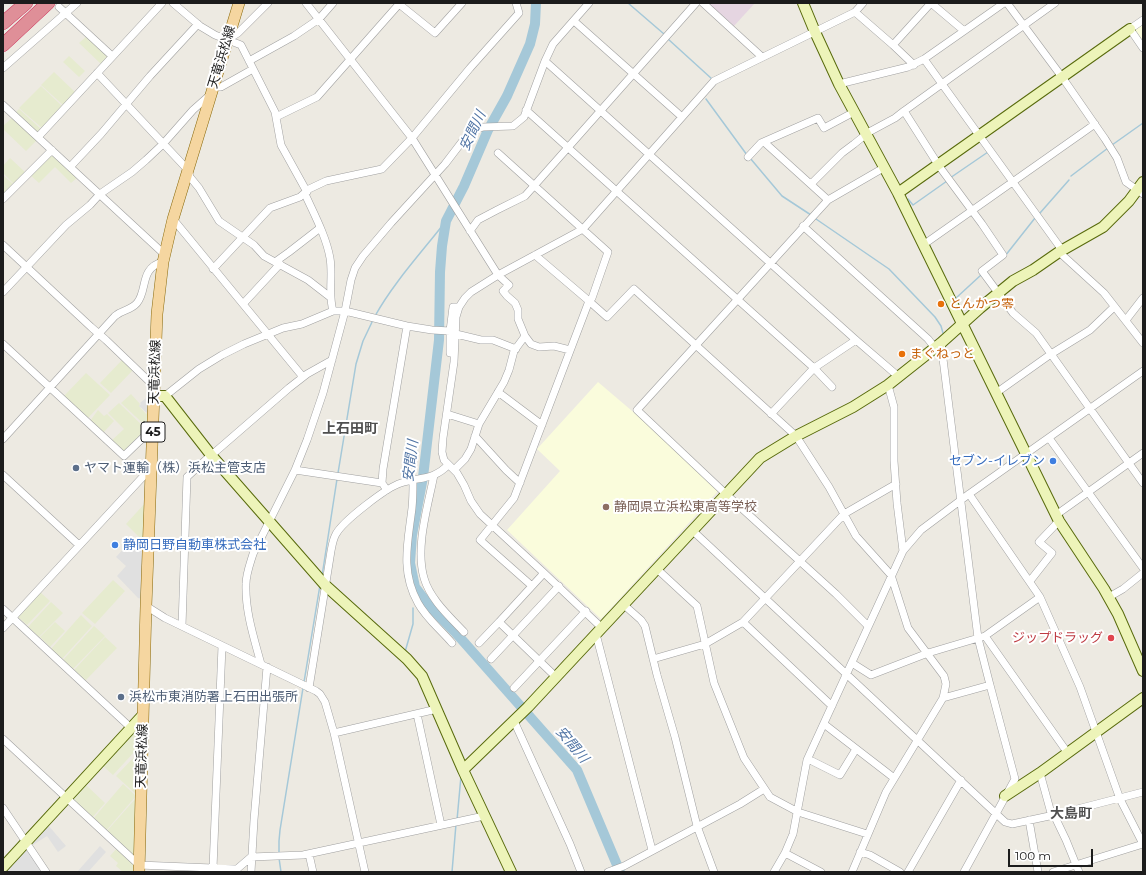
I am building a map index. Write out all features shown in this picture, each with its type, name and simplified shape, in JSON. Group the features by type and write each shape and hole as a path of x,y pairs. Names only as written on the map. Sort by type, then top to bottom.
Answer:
{"highway":[{"path":"3,23 26,3"},
{"path":"3,40 51,4"},
{"path":"3,45 51,4"}],"main road":[{"name":"天竜浜松線","path":"139,869 146,606 153,428 158,393 157,314 164,258 173,219 239,3"}],"street":[{"path":"3,68 77,3"},
{"path":"38,137 162,3"},
{"path":"173,3 198,24 215,35 241,45 249,60 276,117 281,145 306,193 320,228 330,258 330,297 333,311"},
{"path":"227,40 238,33 268,3"},
{"path":"306,3 412,138 498,276 509,284 503,291 518,310 518,319 525,336 532,344 539,347 554,346 570,350"},
{"path":"249,60 294,36 319,19 333,3"},
{"path":"276,117 316,98 400,3 435,33 462,3"},
{"path":"213,269 270,208 306,193 309,189 326,181 382,169 412,138 470,68 519,13 516,3"},
{"path":"251,872 264,666 249,621 246,584 248,568 253,554 295,470 323,393 355,268 391,223 435,175 471,130 483,127 513,126 524,117 553,44 589,3"},
{"path":"470,231 478,220 526,196 696,3"},
{"path":"703,3 762,57"},
{"path":"803,3 839,84 898,193 1058,518 1109,597 1143,671"},
{"path":"652,850 599,631 586,612 480,514 454,470 444,460 442,452 443,438 454,362 451,332 459,308 465,298 472,292 583,229 714,81 855,12 863,3"},
{"path":"893,44 931,3 964,30"},
{"path":"839,84 882,75 914,65 1004,3"},
{"path":"463,770 528,707 760,458 796,436 853,407 888,385 938,346 1013,281 1102,227 1141,188 1126,182 1118,158 1062,77 1007,3"},
{"path":"811,184 842,153 870,132 895,118 1055,3"},
{"path":"51,4 65,12 112,56"},
{"path":"855,12 893,44 914,65"},
{"path":"898,193 939,166 1143,20"},
{"path":"574,21 682,117"},
{"path":"70,167 198,24"},
{"path":"1130,29 1143,48"},
{"path":"924,59 1061,251 1099,289 1126,320 1143,343"},
{"path":"545,61 899,377"},
{"path":"3,292 66,225 90,205 100,194 132,172 163,144 212,91 253,69"},
{"path":"97,73 188,170 190,177 199,188 219,220 254,245 264,256 308,280 330,297"},
{"path":"3,104 100,194 164,258 148,272 141,296 137,303 129,309 121,310 3,439"},
{"path":"526,110 617,190 832,386"},
{"path":"904,111 939,166 982,224 1003,256 982,271 1016,316 1036,333 1143,483"},
{"path":"748,157 761,143 818,118 824,128 854,112"},
{"path":"923,245 1095,124"},
{"path":"764,142 828,200"},
{"path":"3,199 52,150"},
{"path":"498,153 608,252 592,298 589,302 570,350 514,498 480,540 532,586"},
{"path":"868,626 836,594 799,562 637,410 828,200 884,167"},
{"path":"173,219 303,378"},
{"path":"803,226 928,339 938,346 981,637 990,685 1015,779 964,872"},
{"path":"243,304 277,263 320,228"},
{"path":"3,244 26,267 99,333 158,393 322,582 404,656 422,676 463,770 511,872"},
{"path":"535,255 607,317 634,289 796,436 822,476 856,536 891,575 908,628 944,676 946,684 943,698 886,792 852,872"},
{"path":"1126,320 1143,298"},
{"path":"996,393 1051,354 1090,330 1114,307"},
{"path":"158,393 222,355 268,334 284,328 302,324 333,311 345,311 407,326 451,332 481,340 493,340 516,349"},
{"path":"387,490 382,483 407,326"},
{"path":"454,470 465,459 479,424 498,392 509,370 516,349 525,336"},
{"path":"771,414 814,368 856,340"},
{"path":"3,344 124,456 153,428"},
{"path":"182,626 187,477 211,454 273,402 303,378 332,360"},
{"path":"774,872 785,853 793,834 808,759 903,551 921,530 960,500 1143,371"},
{"path":"888,385 894,407 894,461 903,551"},
{"path":"498,392 542,425"},
{"path":"447,414 479,424"},
{"path":"475,436 520,483"},
{"path":"1050,438 1143,568"},
{"path":"1030,581 1052,553 1039,542 1058,518 1089,492 1143,453"},
{"path":"308,687 322,582 336,534 346,523 387,490 401,482 442,472 448,465"},
{"path":"3,628 152,468"},
{"path":"295,470 382,483"},
{"path":"3,475 79,545"},
{"path":"434,475 422,544 424,579 432,595 440,606 464,632"},
{"path":"414,480 406,548 406,568 412,590 418,604 452,643"},
{"path":"653,658 705,644 743,622 844,514 896,484"},
{"path":"969,494 1040,597 1080,687 1120,799 1143,844 1078,869 1053,872"},
{"path":"692,531 1005,822 1012,824 1054,815 1143,792"},
{"path":"658,569 697,606 713,678 744,758 770,797 798,812 867,834"},
{"path":"478,643 544,572"},
{"path":"1109,597 1123,589 1143,573"},
{"path":"491,659 559,586"},
{"path":"852,663 871,675 928,653 981,637 1040,597"},
{"path":"624,605 641,620 645,626 697,826 714,872"},
{"path":"146,606 165,618 320,694 325,702 334,733 365,872"},
{"path":"3,609 131,728"},
{"path":"514,688 586,612"},
{"path":"498,622 556,677"},
{"path":"743,622 832,706"},
{"path":"981,637 1067,752"},
{"path":"213,868 222,646"},
{"path":"943,698 990,685"},
{"path":"1005,796 1040,773 1143,698"},
{"path":"334,733 437,709"},
{"path":"417,714 441,825"},
{"path":"3,867 143,715"},
{"path":"516,718 581,872"},
{"path":"824,724 894,778"},
{"path":"3,739 139,869 237,869 251,858 309,854 484,816"},
{"path":"808,759 840,775 856,749"},
{"path":"1040,773 1051,813 1054,815 1078,869"},
{"path":"908,872 961,780"},
{"path":"610,871 624,866 740,804 764,789"},
{"path":"3,808 46,872"},
{"path":"1029,820 1038,872"},
{"path":"860,852 870,855 900,872"},
{"path":"785,853 822,872"},
{"path":"309,854 313,872"}],"shaded area":[{"path":"708,3 755,3 734,26"},
{"path":"1143,24 1143,42 1135,30"},
{"path":"87,36 106,53 107,58 101,64 79,43"},
{"path":"69,56 85,71 79,77 63,62"},
{"path":"54,72 75,92 63,105 41,85"},
{"path":"41,86 62,106 42,128 19,108"},
{"path":"19,109 41,129 38,132 35,132 15,113"},
{"path":"13,117 37,140 26,151 3,129 3,126"},
{"path":"53,154 78,177 71,183 46,158"},
{"path":"10,158 25,172 14,184 3,173 3,166"},
{"path":"46,158 55,167 39,183 29,174"},
{"path":"3,175 13,184 3,195"},
{"path":"123,359 133,370 111,393 100,383"},
{"path":"86,373 110,395 87,419 63,397"},
{"path":"598,382 638,416 719,490 601,619 507,530 560,471 537,449"},
{"path":"152,393 150,410 147,413 139,406 141,404 140,403"},
{"path":"131,394 146,414 150,411 149,429 121,403"},
{"path":"119,403 146,429 123,452 111,441 124,429 108,413"},
{"path":"98,410 104,416 107,414 114,421 103,433 90,421"},
{"path":"146,502 144,542 126,524"},
{"path":"139,538 144,543 142,599 138,598 117,576 126,566 116,557 126,546 129,549"},
{"path":"113,580 125,591 95,624 82,613"},
{"path":"40,592 50,601 27,625 17,616"},
{"path":"51,602 63,613 39,637 28,627"},
{"path":"81,615 92,626 62,659 51,649"},
{"path":"55,622 65,631 50,647 40,637"},
{"path":"94,626 105,636 73,669 63,660"},
{"path":"105,637 117,648 85,681 74,670"},
{"path":"136,727 138,728 137,749 113,775 102,765"},
{"path":"137,754 136,794 116,776"},
{"path":"85,784 105,803 91,819 70,800"},
{"path":"123,784 136,796 105,832 92,820"},
{"path":"136,798 134,858 106,832"},
{"path":"48,825 66,846 58,852 47,836 33,845 32,842"},
{"path":"100,846 106,852 88,872 77,872"},
{"path":"26,848 42,872 3,872 3,871"},
{"path":"117,848 133,863 133,872 123,872 116,866 118,863 110,856"}],"waterway":[{"name":"安間川","path":"536,3 535,24 530,44 507,96 488,130 464,186 446,221 440,272 439,340 423,477 412,535 410,563 415,587 431,608 455,632 577,770 620,872"},
{"path":"628,3 664,34"},
{"path":"668,39 712,79"},
{"path":"706,99 747,155"},
{"path":"1112,145 1143,123"},
{"path":"1071,176 1108,148"},
{"path":"950,178 988,152"},
{"path":"750,158 782,196 811,215"},
{"path":"1040,213 1069,180"},
{"path":"908,199 913,205 947,181"},
{"path":"1005,256 1035,218"},
{"path":"816,219 889,269 935,317 941,326 943,333"},
{"path":"375,316 399,279 446,221"},
{"path":"956,298 981,275"},
{"path":"338,473 356,364 363,341 373,320"},
{"path":"322,576 337,479"},
{"path":"304,682 320,585"},
{"path":"405,652 413,624 413,608"},
{"path":"279,854 280,830 303,688"},
{"path":"457,820 461,776"},
{"path":"452,872 456,824"},
{"path":"279,858 281,872"}],"place":[{"name":"とんかつ零","path":"941,304"},
{"name":"まぐねっと","path":"902,354"},
{"name":"セブン-イレブン","path":"1053,461"},
{"name":"ヤマト運輸（株）浜松主管支店","path":"76,468"},
{"name":"静岡県立浜松東高等学校","path":"606,507"},
{"name":"静岡日野自動車株式会社","path":"115,545"},
{"name":"ジップドラッグ","path":"1111,638"},
{"name":"浜松市東消防署上石田出張所","path":"121,697"}],"district":[{"name":"上石田町","path":"350,429"},
{"name":"大島町","path":"1071,814"}]}
